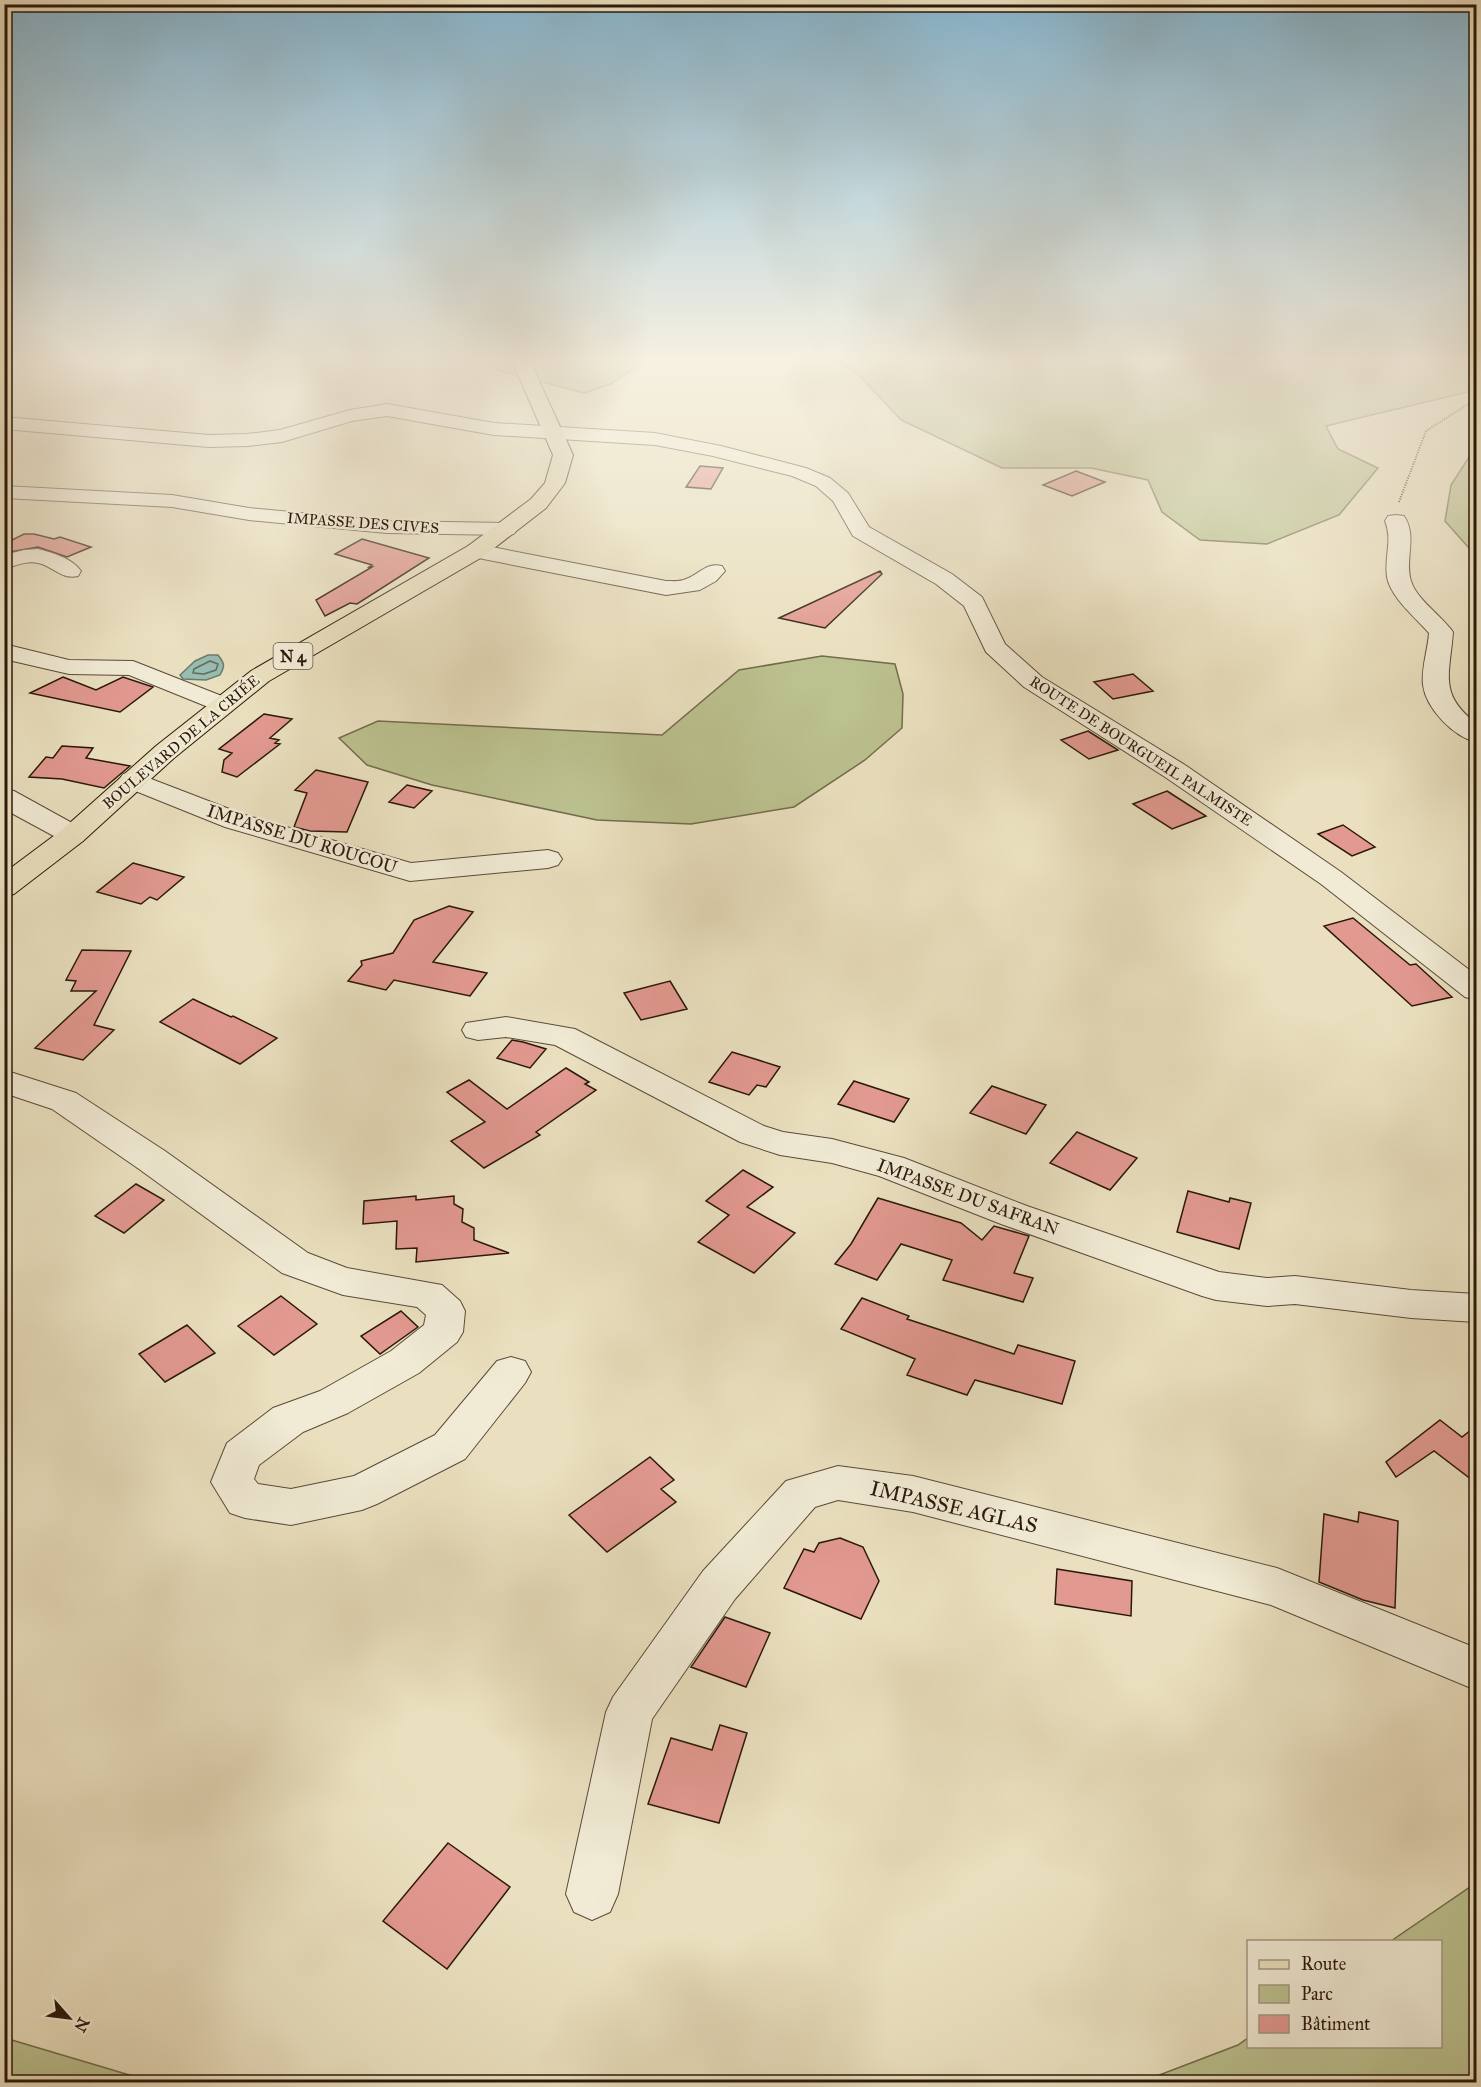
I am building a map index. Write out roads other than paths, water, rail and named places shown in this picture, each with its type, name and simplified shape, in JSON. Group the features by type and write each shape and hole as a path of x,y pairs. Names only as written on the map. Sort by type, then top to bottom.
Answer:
{"main road":[{"name":"BOULEVARD DE LA CRIÉE","path":"4,888 73,835 133,780 260,676 476,550 506,529 552,488 560,471 562,458"}],"street":[{"name":"ROUTE DE BOURGUEIL PALMISTE","path":"747,458 823,482 841,497 861,531 944,579 974,602 995,647 1033,682 1175,771 1331,878 1476,990"},
{"name":"IMPASSE DES CIVES","path":"4,492 172,501 258,515 387,527 506,529"},
{"path":"1396,521 1402,532 1399,569 1401,585 1441,632 1440,654 1434,682 1444,707 1465,728 1476,734"},
{"path":"476,550 666,588 687,588 700,582 714,571"},
{"path":"4,562 27,554 46,556 69,571"},
{"path":"4,651 28,659 69,667 133,668 223,705"},
{"name":"IMPASSE DU ROUCOU","path":"133,780 235,821 410,872 548,858"},
{"path":"4,797 73,835"},
{"name":"IMPASSE DU SAFRAN","path":"478,1030 506,1027 563,1036 752,1134 780,1143 832,1151 891,1167 1014,1215 1216,1286 1267,1292 1294,1290 1411,1304 1476,1308"},
{"path":"4,1081 64,1101 152,1160 295,1263 343,1281 428,1295 446,1311 443,1332 405,1362 334,1402 288,1420 242,1455 232,1482 245,1500 291,1507 362,1492 450,1447 511,1372"},
{"name":"IMPASSE AGLAS","path":"592,1894 630,1712 719,1585 801,1493 838,1483 913,1494 1277,1587 1476,1669"}],"water":[{"path":"208,655 218,655 222,661 224,665 220,675 206,680 183,679 180,675 195,661"}]}
